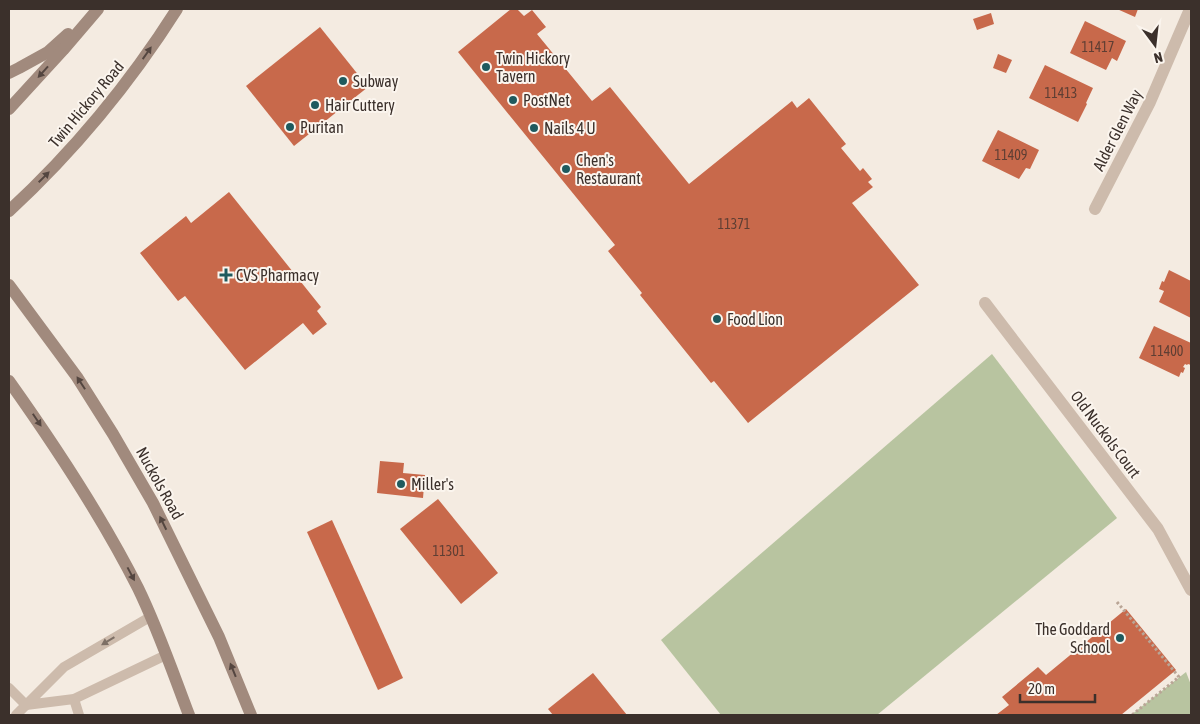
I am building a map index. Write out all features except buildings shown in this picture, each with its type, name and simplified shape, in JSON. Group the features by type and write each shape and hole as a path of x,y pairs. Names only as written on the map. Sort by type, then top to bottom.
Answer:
{"main road":[{"path":"9,73 48,52 97,9"},
{"path":"9,109 63,50 97,9"},
{"name":"Twin Hickory Road","path":"9,212 90,128 120,91 177,9"},
{"name":"Nuckols Road","path":"9,285 77,377 153,503 219,637 251,715"},
{"path":"9,381 37,420 92,505 117,548 139,590 189,715"}],"street":[{"name":"Alder Glen Way","path":"1095,209 1150,102 1190,9"},
{"name":"Old Nuckols Court","path":"985,303 1158,528 1191,590"}],"lane":[{"path":"16,715 64,668 150,616"},
{"path":"26,705 74,699 166,656"},
{"path":"9,688 26,705"},
{"path":"74,699 79,715"}],"path":[{"path":"1118,602 1179,677 1132,715"}],"green space":[{"path":"992,354 1117,518 877,715 721,715 661,640"},
{"path":"1186,672 1191,685 1191,715 1131,715"}],"place":[{"name":"Twin Hickory Tavern","path":"486,67"},
{"name":"Subway","path":"343,81"},
{"name":"PostNet","path":"513,100"},
{"name":"Hair Cuttery","path":"315,105"},
{"name":"Puritan","path":"290,127"},
{"name":"Nails 4 U","path":"534,128"},
{"name":"Chen's Restaurant","path":"566,169"},
{"name":"CVS Pharmacy","path":"226,275"},
{"name":"Food Lion","path":"717,319"},
{"name":"Miller's","path":"401,484"},
{"name":"The Goddard School","path":"1120,638"}]}
